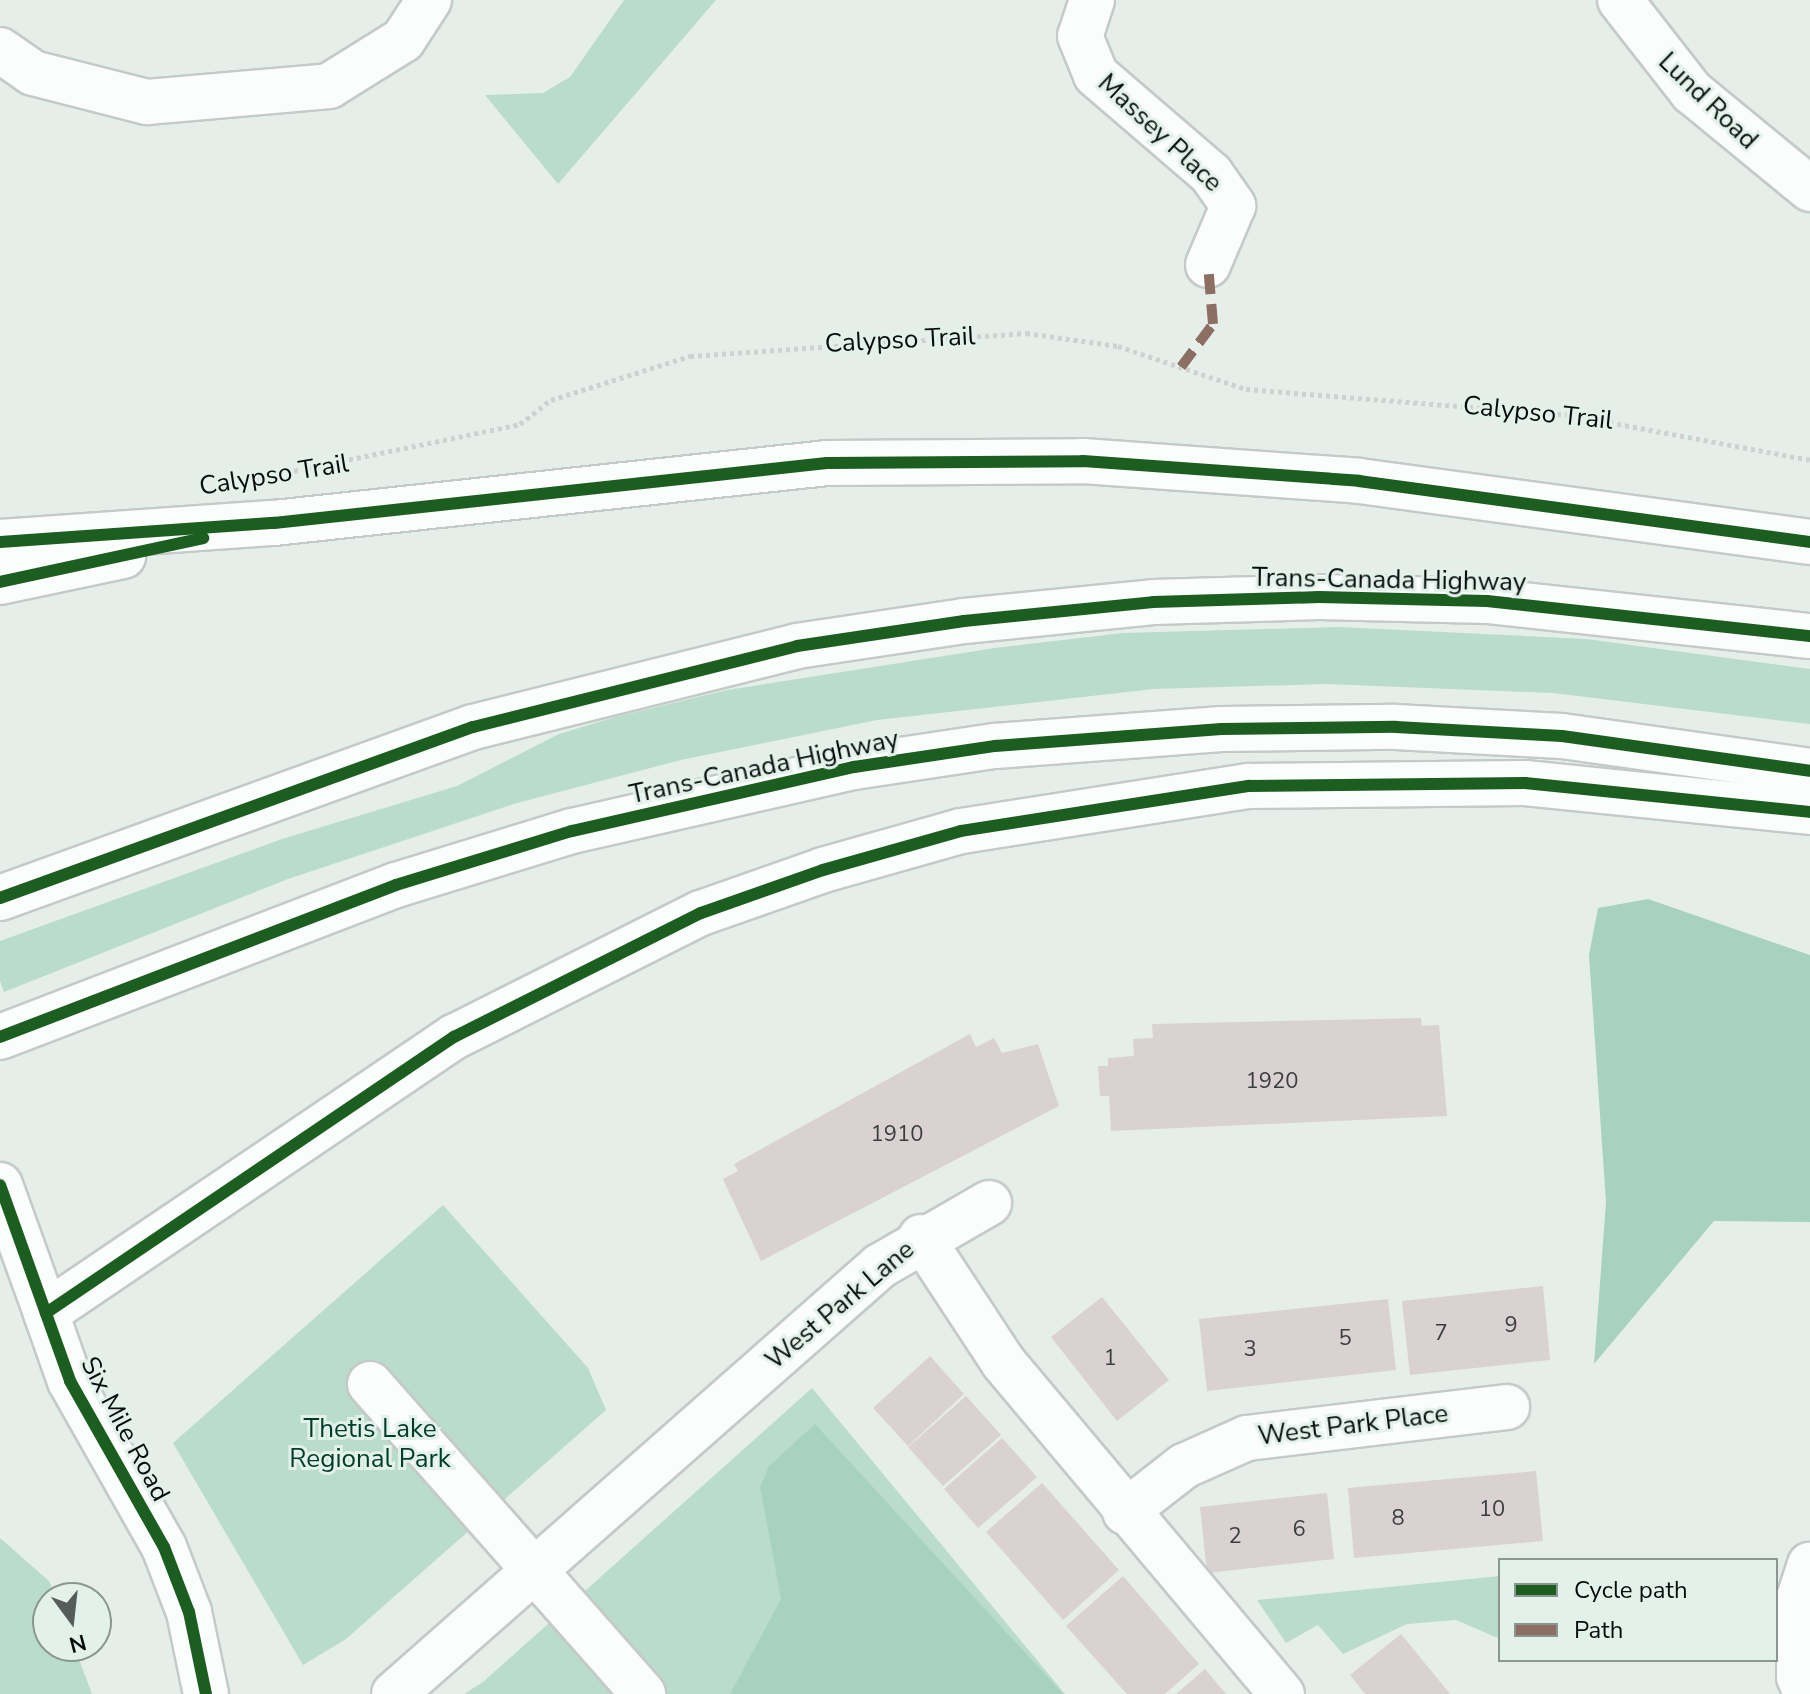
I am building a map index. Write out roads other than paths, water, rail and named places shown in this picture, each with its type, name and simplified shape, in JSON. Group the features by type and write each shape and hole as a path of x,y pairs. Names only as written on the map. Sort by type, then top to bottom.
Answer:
{"main road":[{"path":"0,50 33,73 147,102 329,86 403,40 429,0"},
{"name":"Massey Place","path":"1092,0 1080,36 1096,75 1211,174 1233,206 1208,265"},
{"name":"Lund Road","path":"1620,0 1692,92 1810,189"},
{"path":"0,542 274,523 827,463 1083,461 1359,481 1810,542"},
{"path":"0,582 274,523"},
{"name":"Trans-Canada Highway","path":"0,898 473,727 768,652 964,621 1153,602 1319,597 1487,601 1810,636"},
{"name":"Trans-Canada Highway","path":"7,1034 396,885 572,831 778,782 964,751 1221,729 1396,727 1562,736 1810,771"},
{"path":"46,1313 454,1037 701,913 853,861 961,831 1278,785 1525,783 1726,798 1810,812"},
{"name":"Six Mile Road","path":"0,1185 70,1381 164,1547 189,1612 206,1694"},
{"path":"921,1237 989,1203"},
{"name":"West Park Lane","path":"394,1694 718,1408 921,1237 1003,1362 1125,1512 1282,1694"},
{"path":"370,1384 643,1694"},
{"name":"West Park Place","path":"1125,1512 1184,1466 1247,1438 1507,1407"},
{"path":"1806,1694 1799,1677 1799,1598 1810,1565"}],"park label":[{"name":"Thetis Lake Regional Park","path":"370,1444"}]}
